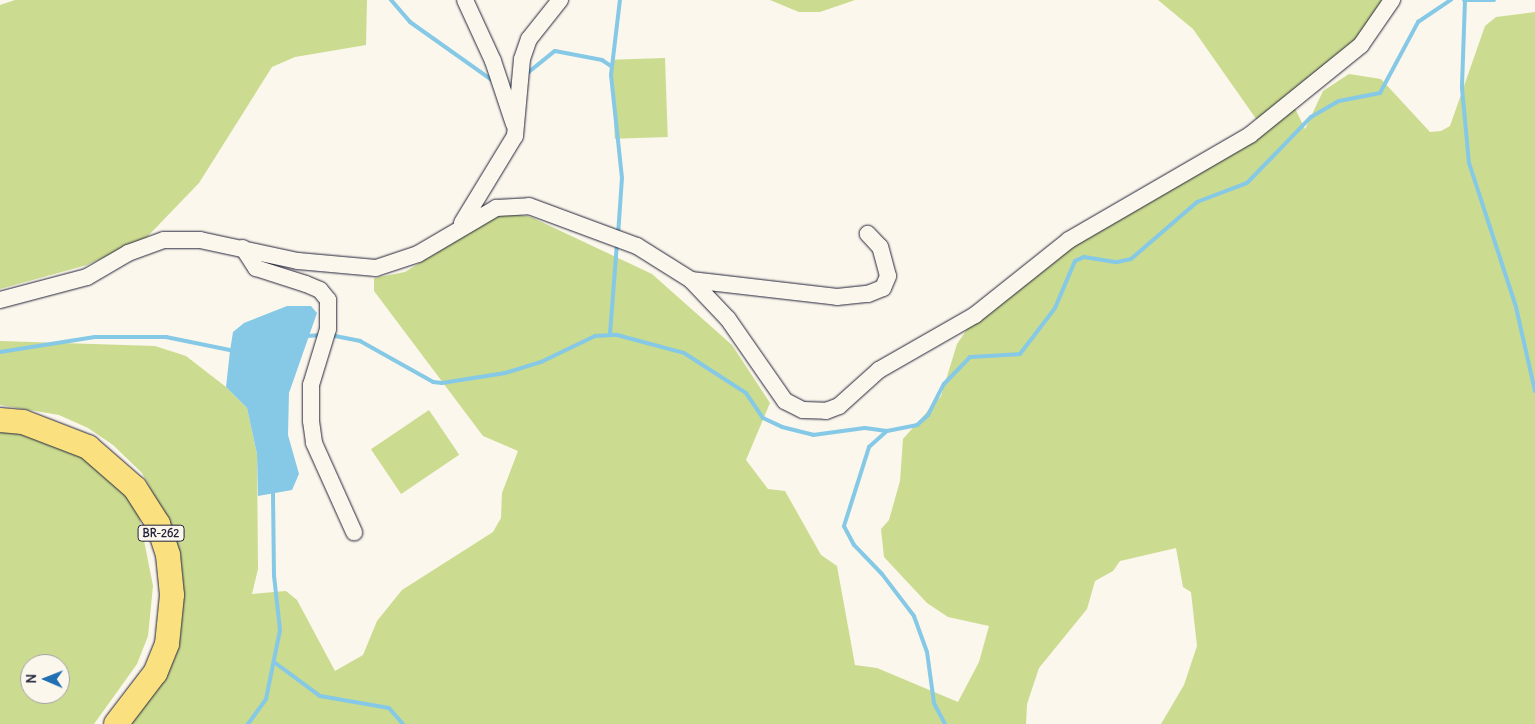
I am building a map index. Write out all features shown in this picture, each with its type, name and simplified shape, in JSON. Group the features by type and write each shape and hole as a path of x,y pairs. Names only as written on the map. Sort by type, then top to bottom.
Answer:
{"highway":[{"name":"BR-262","path":"0,420 23,422 88,447 135,488 158,524 168,555 172,595 167,644 154,673 116,724"}],"street":[{"path":"465,0 498,74 515,136"},
{"path":"458,229 515,136 522,59 529,39 560,0"},
{"path":"0,300 88,276 128,253 164,240 200,240 317,264 376,268 418,254 496,208 529,206 637,246 691,280 728,319 785,401 810,412 839,406 878,370 975,315 1069,240 1250,135 1360,45 1392,0"},
{"path":"691,280 837,297 868,294 883,288 888,276 880,247 868,234"},
{"path":"242,248 256,268 320,290 328,300 328,329 311,385 311,422 314,443 354,532"}],"green space":[{"path":"15,0 367,0 366,45 295,57 272,67 199,183 146,238 87,265 0,289 0,5"},
{"path":"770,0 855,0 820,12 799,12"},
{"path":"1158,0 1392,0 1361,39 1290,98 1305,129 1323,91 1349,74 1381,79 1430,132 1441,131 1450,126 1485,26 1496,17 1535,12 1535,724 1161,724 1184,685 1197,646 1191,592 1183,587 1176,548 1120,561 1113,571 1095,581 1087,609 1039,668 1027,704 1026,724 122,724 170,641 160,507 142,473 113,445 88,428 59,415 0,405 0,341 155,346 186,356 226,387 247,408 257,454 258,569 252,594 286,591 297,600 335,671 363,655 377,621 402,590 493,532 501,518 502,493 518,451 483,436 374,291 374,278 405,272 453,242 481,219 507,213 531,217 652,274 732,345 770,403 746,460 768,489 785,491 821,555 837,566 855,665 877,668 958,702 979,662 989,626 948,617 927,603 884,557 881,529 889,520 900,481 903,439 941,396 957,344 972,322 1054,252 1259,123 1193,29"},
{"path":"665,58 668,137 615,139 612,60"},
{"path":"429,410 459,455 401,494 371,449"},
{"path":"0,428 52,436 124,487 139,515 153,586 148,636 137,664 94,724 0,724"}],"water":[{"path":"287,306 311,306 317,313 289,393 288,435 299,474 292,490 258,496 257,454 247,408 226,387 230,351 233,332 244,323"}],"waterway":[{"path":"391,0 410,22 492,80"},
{"path":"618,235 622,178 611,75 620,0"},
{"path":"945,724 934,703 927,652 914,616 882,574 854,545 844,526 869,447 887,431 917,425 928,415 944,384 970,357 1020,354 1055,308 1075,261 1084,257 1117,262 1131,259 1197,202 1247,183 1311,117 1339,101 1380,93 1418,22 1451,0"},
{"path":"1464,0 1494,0"},
{"path":"1465,0 1462,88 1469,163 1516,307 1535,391"},
{"path":"525,75 555,51 602,60 611,66"},
{"path":"610,334 617,244"},
{"path":"307,336 323,335"},
{"path":"330,335 360,341 433,382 442,383 505,373 541,362 595,336 617,335 684,353 746,393 763,418 782,427 813,435 865,428 887,431"},
{"path":"0,352 95,337 166,337 235,351"},
{"path":"248,724 266,699 280,630 274,576 273,491"},
{"path":"274,662 320,696 389,708 403,724"}]}
